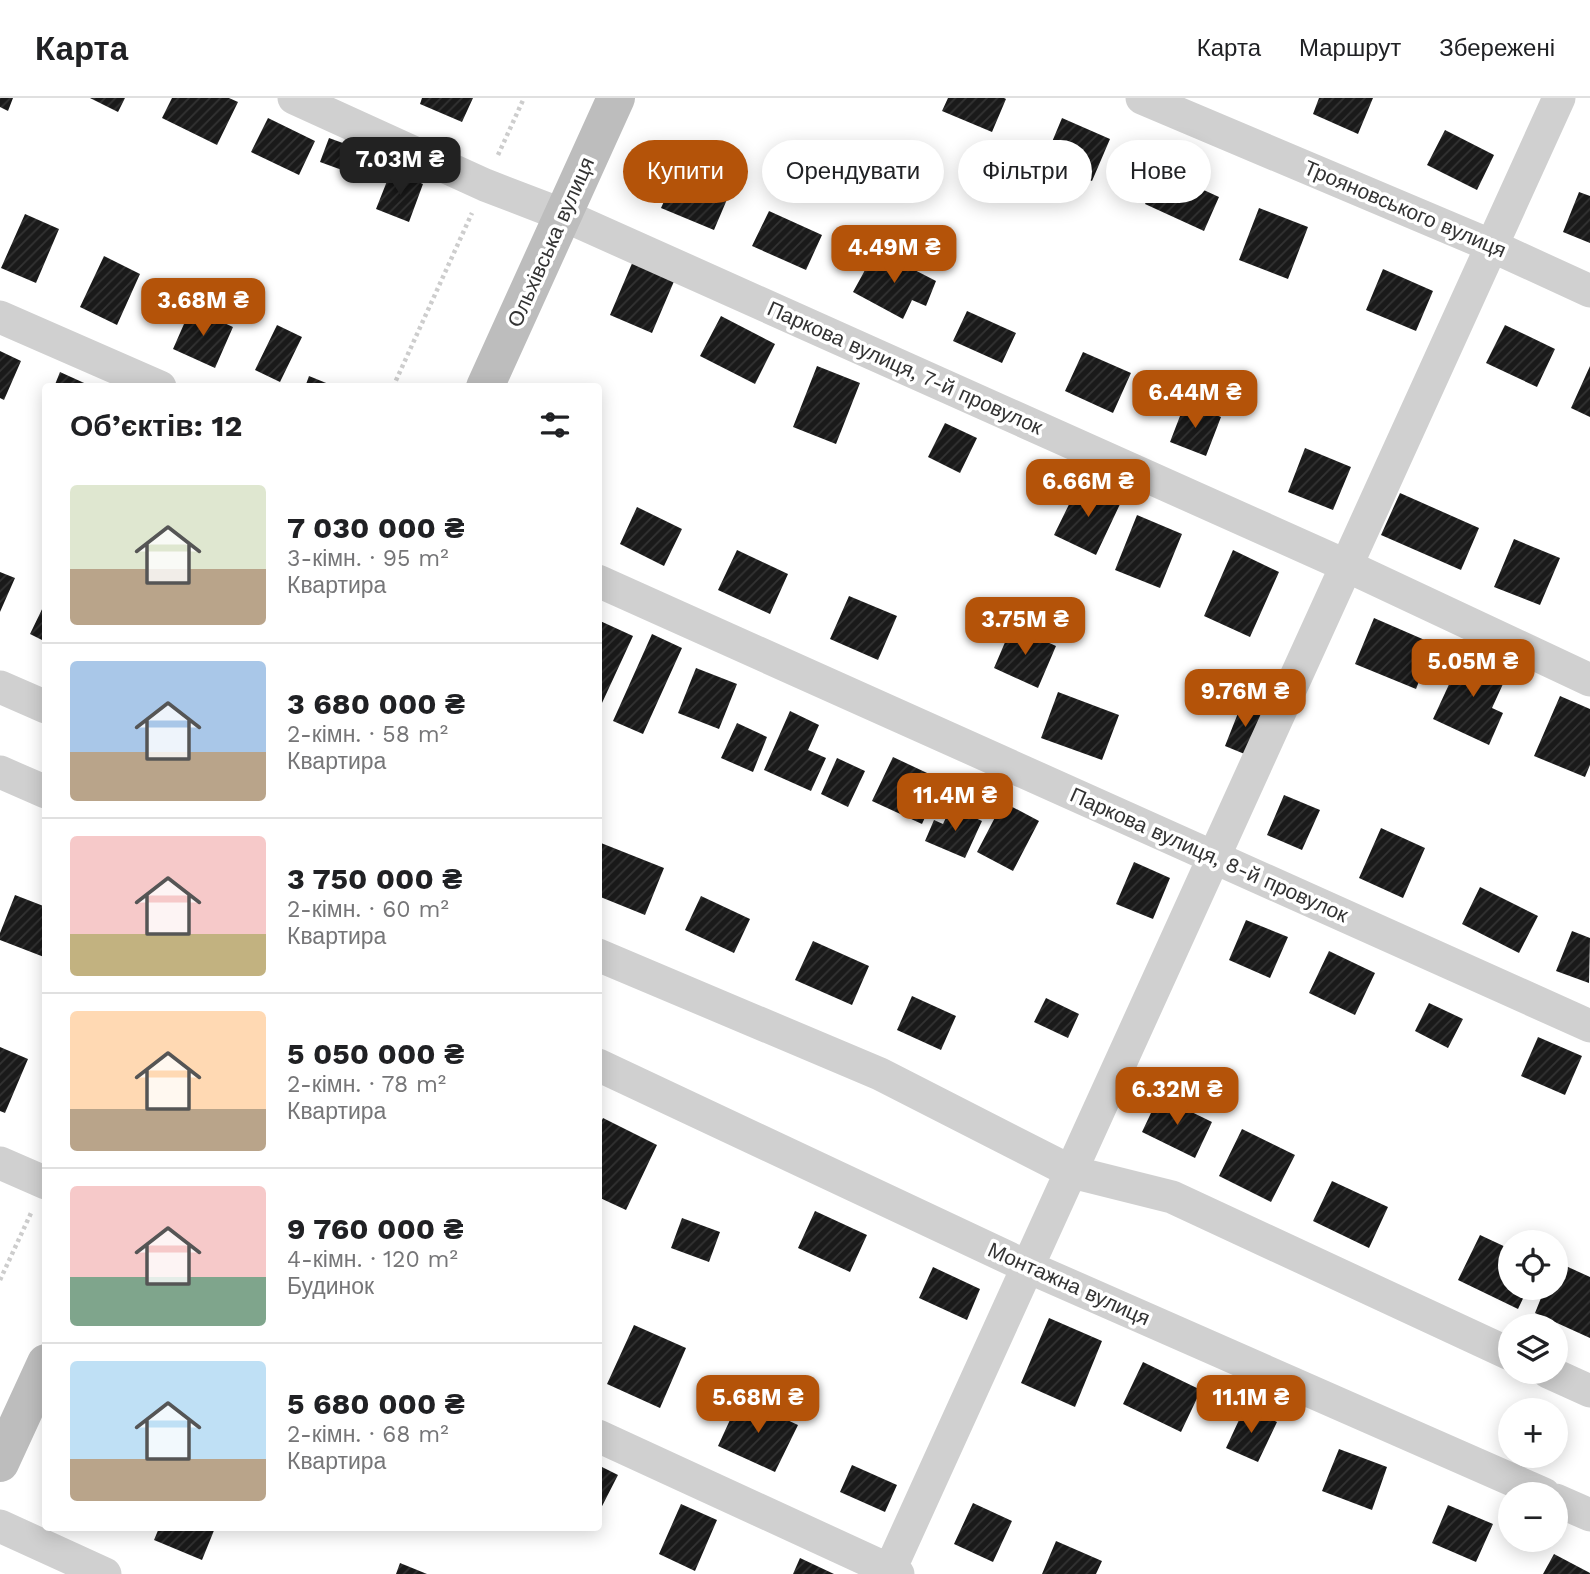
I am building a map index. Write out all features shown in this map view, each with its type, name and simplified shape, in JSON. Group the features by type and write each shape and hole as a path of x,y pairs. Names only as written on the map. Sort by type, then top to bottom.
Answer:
{"street":[{"name":"Паркова вулиця, 7-й провулок","path":"294,98 485,185 563,215 1347,566 1590,680"},
{"name":"Ольхівська вулиця","path":"487,383 615,98"},
{"name":"Трояновського вулиця","path":"1142,98 1492,246 1590,291"},
{"path":"602,1438 892,1573 1028,1267 1559,98"},
{"path":"0,317 151,383"},
{"name":"Паркова вулиця, 8-й провулок","path":"602,583 1590,1026"},
{"path":"0,687 42,705"},
{"path":"0,772 42,790"},
{"path":"602,958 880,1074 1072,1172 1172,1197 1498,1348"},
{"name":"Монтажна вулиця","path":"602,1067 1028,1267 1517,1482"},
{"path":"0,1163 42,1182"},
{"path":"0,1463 42,1372"},
{"path":"1568,1381 1590,1391"},
{"path":"1568,1505 1590,1515"},
{"path":"0,1526 105,1574"}],"path":[{"path":"395,383 524,98"},
{"path":"0,1280 42,1189"}],"building":[{"path":"0,98 13,98 8,111 0,107"},
{"path":"90,98 125,98 118,112"},
{"path":"172,98 229,98 238,102 217,145 162,118"},
{"path":"422,98 473,98 462,122 420,104"},
{"path":"948,98 1006,99 992,132 942,111"},
{"path":"1319,98 1373,98 1358,134 1313,114"},
{"path":"268,118 315,141 299,175 251,152"},
{"path":"1062,118 1110,139 1106,140 1106,148 1092,181 1092,140 1053,140"},
{"path":"1445,130 1494,155 1477,190 1427,165"},
{"path":"329,138 351,146 342,170 320,162"},
{"path":"391,171 423,184 409,222 376,209"},
{"path":"1579,192 1590,196 1590,243 1563,232"},
{"path":"1211,193 1219,197 1204,231 1145,204 1211,203"},
{"path":"663,203 725,203 714,230 661,208"},
{"path":"1259,208 1308,227 1288,279 1239,260"},
{"path":"769,211 822,235 806,270 752,246"},
{"path":"25,214 59,229 36,283 1,268"},
{"path":"876,250 936,281 926,306 912,300 903,319 853,292"},
{"path":"104,256 140,274 117,325 80,307"},
{"path":"633,261 675,279 652,333 610,315"},
{"path":"1383,269 1433,291 1416,331 1366,310"},
{"path":"191,308 233,327 215,368 173,349"},
{"path":"967,311 1016,333 1002,363 953,341"},
{"path":"721,316 775,344 755,384 700,356"},
{"path":"277,325 302,337 280,382 255,370"},
{"path":"1505,325 1555,349 1537,387 1486,363"},
{"path":"0,351 21,361 4,400 0,398"},
{"path":"1083,352 1131,373 1113,413 1065,391"},
{"path":"817,366 860,383 836,444 793,427"},
{"path":"1590,366 1590,417 1571,408"},
{"path":"60,372 84,383 56,383"},
{"path":"309,376 326,383 306,383"},
{"path":"1185,403 1221,417 1206,456 1170,442"},
{"path":"945,423 977,438 960,473 928,457"},
{"path":"1305,448 1351,467 1333,510 1288,492"},
{"path":"1080,482 1121,502 1096,555 1054,535"},
{"path":"1400,493 1479,528 1461,570 1381,535"},
{"path":"637,507 682,529 664,566 620,544"},
{"path":"1137,515 1182,534 1160,588 1115,570"},
{"path":"1514,539 1560,558 1540,605 1494,587"},
{"path":"737,550 788,574 770,614 718,590"},
{"path":"1233,550 1279,572 1250,637 1204,616"},
{"path":"0,572 15,578 0,612"},
{"path":"849,596 897,616 878,660 830,639"},
{"path":"42,609 42,640 30,634"},
{"path":"1374,618 1434,644 1416,689 1355,664"},
{"path":"602,622 633,636 602,703"},
{"path":"1012,626 1056,646 1038,688 994,668"},
{"path":"652,634 682,648 643,734 613,721"},
{"path":"1464,652 1508,673 1492,708 1503,713 1489,745 1433,719"},
{"path":"696,668 737,684 719,729 678,713"},
{"path":"1058,692 1119,715 1102,760 1041,738"},
{"path":"1560,696 1590,709 1590,765 1585,777 1534,756"},
{"path":"1242,703 1265,712 1247,755 1225,746"},
{"path":"790,711 819,725 808,750 826,758 811,791 764,770"},
{"path":"737,723 767,737 753,772 721,758"},
{"path":"893,757 942,780 922,824 872,801"},
{"path":"837,758 865,771 848,807 821,794"},
{"path":"1284,795 1320,810 1302,850 1267,835"},
{"path":"1003,802 1039,821 1013,871 977,852"},
{"path":"951,807 982,821 965,858 925,841 934,820 943,824"},
{"path":"1381,828 1425,848 1403,898 1359,878"},
{"path":"602,843 664,868 645,915 602,898"},
{"path":"1134,862 1170,878 1153,919 1116,904"},
{"path":"1480,887 1538,916 1519,953 1462,924"},
{"path":"15,895 42,905 42,956 0,940 0,933"},
{"path":"701,896 750,919 734,953 685,930"},
{"path":"1246,920 1288,937 1270,978 1229,960"},
{"path":"1572,931 1590,938 1589,983 1556,971"},
{"path":"813,941 869,966 852,1005 795,980"},
{"path":"1329,951 1375,973 1355,1015 1309,993"},
{"path":"912,996 956,1016 941,1050 897,1030"},
{"path":"1046,998 1079,1014 1068,1038 1034,1022"},
{"path":"1429,1003 1463,1019 1448,1048 1415,1031"},
{"path":"1538,1037 1582,1056 1565,1095 1521,1076"},
{"path":"0,1047 28,1059 5,1113 0,1111"},
{"path":"1159,1096 1212,1122 1195,1158 1142,1132"},
{"path":"603,1118 657,1145 626,1210 602,1199"},
{"path":"1242,1129 1295,1155 1271,1202 1219,1176"},
{"path":"1332,1181 1388,1207 1369,1248 1313,1221"},
{"path":"815,1211 867,1235 850,1272 798,1248"},
{"path":"682,1218 720,1232 709,1262 671,1248"},
{"path":"1480,1235 1498,1243 1498,1299 1458,1280"},
{"path":"933,1267 980,1289 967,1320 919,1298"},
{"path":"1568,1267 1590,1277 1590,1338 1568,1328 1568,1314 1535,1313 1540,1300 1568,1300"},
{"path":"1499,1300 1522,1300 1518,1309"},
{"path":"1049,1318 1102,1341 1075,1407 1021,1383"},
{"path":"634,1325 686,1348 660,1408 607,1384"},
{"path":"1143,1362 1201,1390 1181,1432 1123,1404"},
{"path":"740,1398 798,1425 775,1472 718,1446"},
{"path":"1245,1407 1277,1422 1258,1462 1226,1448"},
{"path":"1339,1449 1387,1467 1372,1510 1322,1491"},
{"path":"852,1465 897,1485 885,1512 840,1492"},
{"path":"602,1467 618,1475 602,1506"},
{"path":"973,1503 1012,1521 993,1562 954,1544"},
{"path":"681,1504 717,1520 695,1571 659,1554"},
{"path":"1448,1505 1493,1524 1476,1562 1432,1543"},
{"path":"158,1531 214,1531 202,1560 154,1540"},
{"path":"1056,1541 1102,1561 1096,1574 1042,1574"},
{"path":"1554,1554 1590,1573 1590,1574 1543,1574"},
{"path":"800,1558 834,1574 793,1574"},
{"path":"400,1563 427,1574 396,1574"}]}
